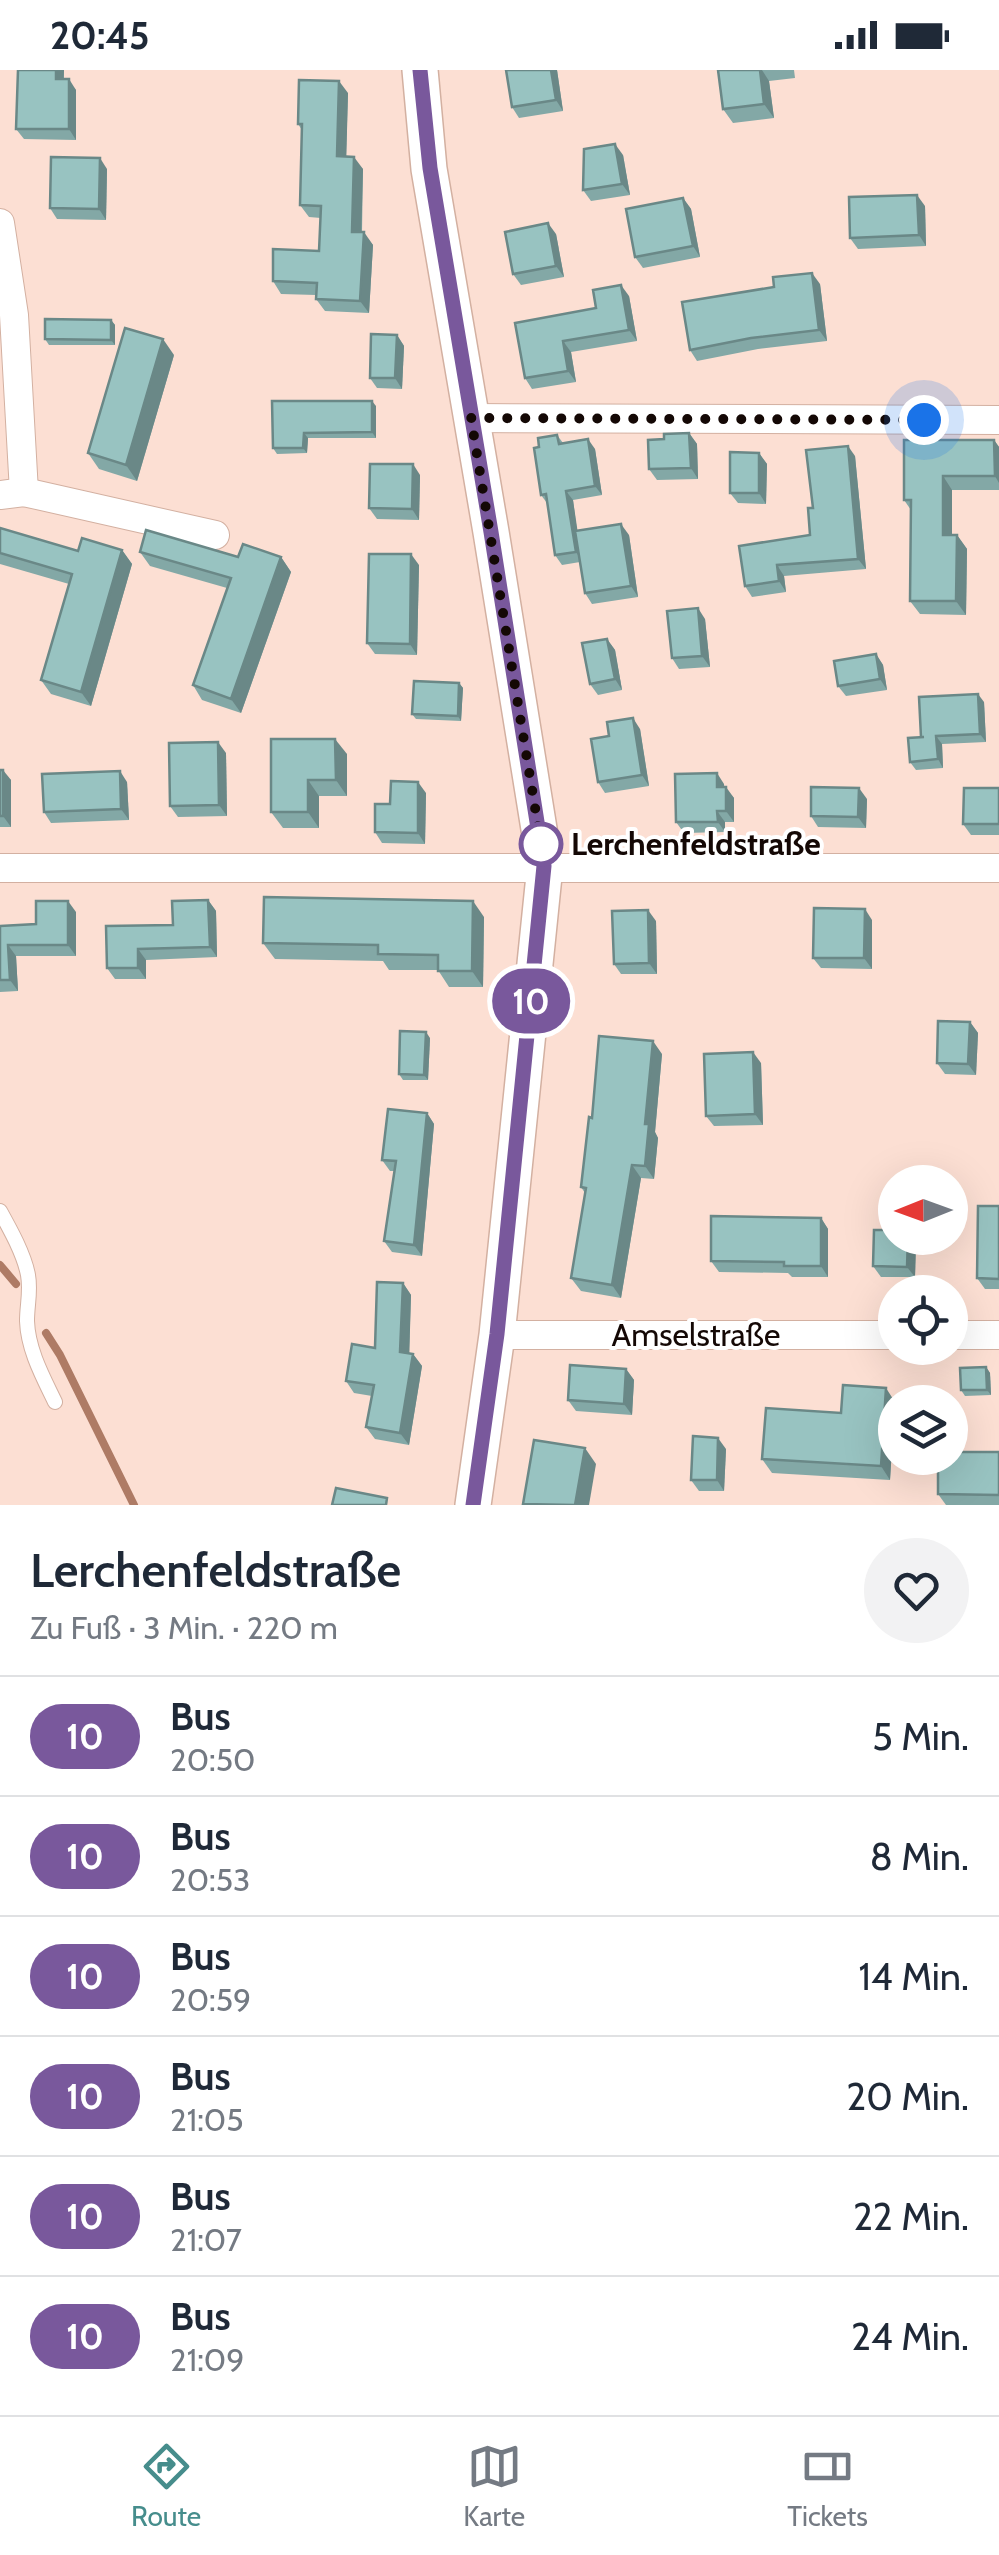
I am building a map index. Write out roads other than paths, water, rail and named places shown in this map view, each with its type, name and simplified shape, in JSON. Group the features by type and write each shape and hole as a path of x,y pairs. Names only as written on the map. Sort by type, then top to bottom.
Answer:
{"street":[{"path":"420,70 430,168 544,866 497,1334 473,1505"},
{"path":"0,223 14,314 12,493 215,535"},
{"path":"471,418 999,420"},
{"path":"0,868 999,868"},
{"name":"Amselstraße","path":"497,1334 878,1334"},
{"path":"968,1334 999,1334"}],"lane":[{"path":"0,1211 28,1270 30,1340 38,1367 56,1402"}],"waterway":[{"path":"0,1265 16,1284"},
{"path":"46,1333 134,1505"}],"place":[{"name":"Lerchenfeldstraße","path":"541,844"}]}
